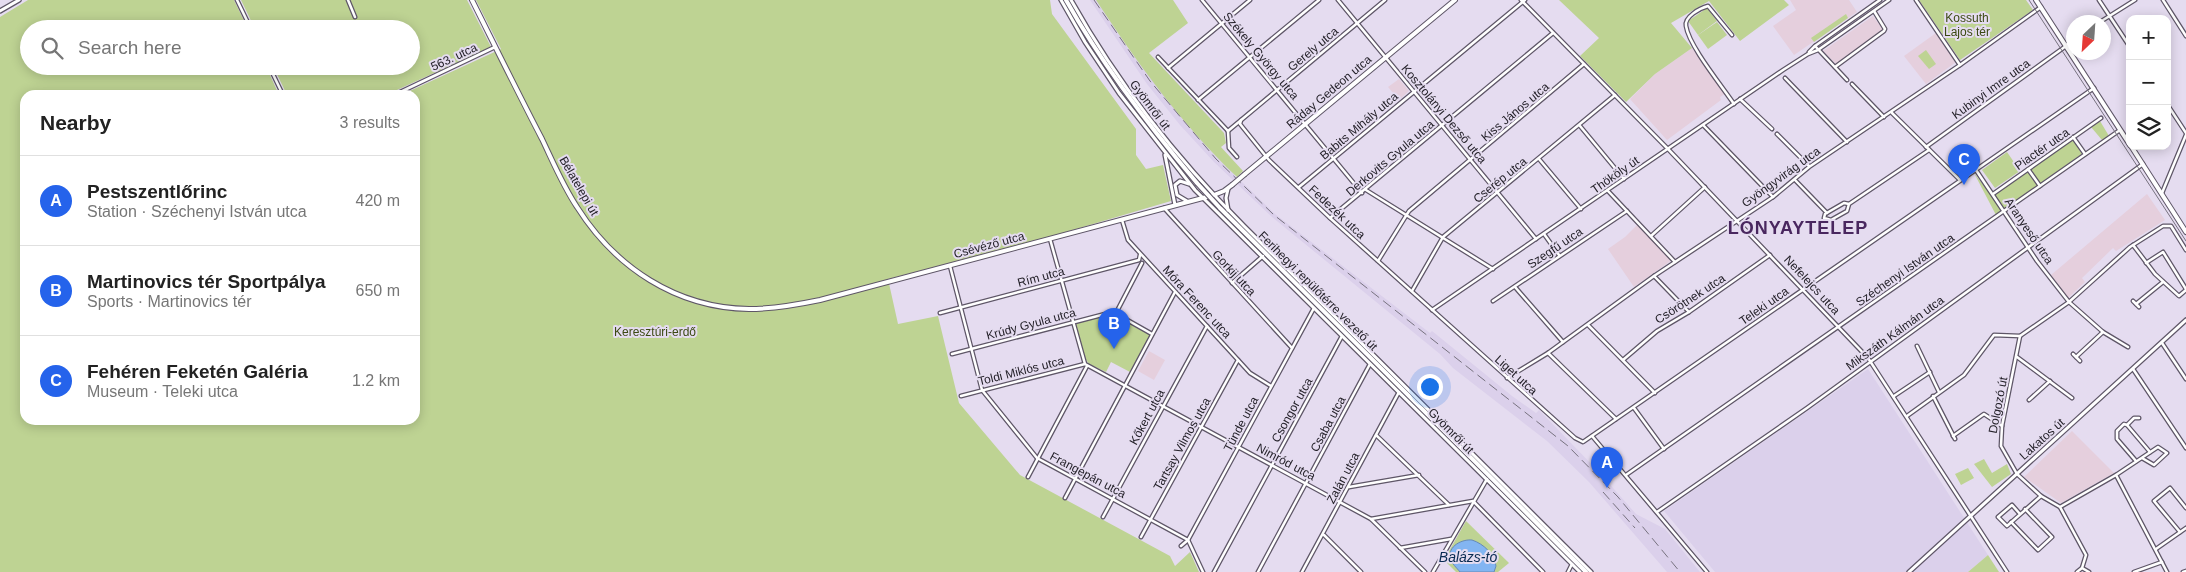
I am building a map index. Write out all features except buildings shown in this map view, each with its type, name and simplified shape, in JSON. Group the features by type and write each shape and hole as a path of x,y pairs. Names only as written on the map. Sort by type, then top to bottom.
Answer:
{"main road":[{"name":"Bélatelepi út","path":"472,0 575,204 598,237 617,256 645,278 685,298 724,307 767,308"},
{"name":"Ferihegyi repülőtérre vezető út","path":"1066,0 1108,70 1129,100 1218,209 1586,572"},
{"name":"Ráday Gedeon utca","path":"1214,195 1230,187 1456,0"},
{"path":"2036,0 2066,45"},
{"path":"2076,60 2126,140"},
{"path":"2133,150 2186,232"},
{"name":"Csévéző utca","path":"767,308 820,300 1214,195"}],"street":[{"path":"0,11 17,0"},
{"path":"237,0 247,20"},
{"path":"348,0 356,17"},
{"name":"Gyömrői út","path":"1061,0 1103,70 1128,106 1195,190 1218,209 1342,336 1580,572"},
{"name":"Gyömrői út","path":"1071,0 1092,36 1139,106 1202,182 1591,572"},
{"name":"Székely György utca","path":"1202,0 1362,193"},
{"path":"1168,68 1250,0"},
{"path":"1198,100 1319,0"},
{"name":"Kosztolányi Dezső utca","path":"1338,0 1536,239"},
{"name":"Gerely utca","path":"1228,131 1386,0"},
{"name":"Thököly út","path":"1808,54 1815,46 1880,0"},
{"name":"Thököly út","path":"1432,310 1808,54 1818,50 1889,0"},
{"path":"1916,0 1960,65"},
{"path":"2099,0 2108,15"},
{"path":"2111,15 2135,0"},
{"path":"2163,0 2186,36"},
{"name":"Nefelejcs utca","path":"1523,1 1770,254 1871,362 2007,572"},
{"name":"Babits Mihály utca","path":"1298,188 1523,1"},
{"path":"1732,34 1708,6 1689,17 1686,22 1686,27 1693,44 1734,104"},
{"name":"Gyöngyvirág utca","path":"1507,378 1548,353 1654,276 1773,197 1809,167 1892,112 2041,7"},
{"path":"1835,68 1884,32 1885,29 1874,11"},
{"path":"2111,19 2126,41"},
{"name":"Derkovits Gyula utca","path":"1330,218 1553,33"},
{"name":"Kubinyi Imre utca","path":"1926,147 2066,45"},
{"path":"1815,46 1847,80"},
{"name":"563. utca","path":"405,90 495,47"},
{"path":"1158,57 1228,131 1230,148 1237,157"},
{"name":"Kiss János utca","path":"1378,262 1406,215 1584,64"},
{"path":"273,75 281,90"},
{"path":"1785,78 1847,142"},
{"path":"1852,84 1884,117"},
{"name":"Teleki utca","path":"1592,436 2094,88"},
{"name":"Cserép utca","path":"1412,291 1443,237 1580,126 1615,95"},
{"path":"1740,100 1772,129"},
{"path":"2162,193 2186,132 2168,105"},
{"path":"1892,112 1960,180"},
{"name":"Piactér utca","path":"1993,194 2101,118"},
{"name":"Fedezék utca","path":"1241,120 1240,124 1267,157 1298,188 1432,310"},
{"path":"1703,125 1773,197"},
{"path":"1580,126 1624,179"},
{"name":"Széchenyi István utca","path":"1626,475 2120,130"},
{"path":"1777,134 1809,167"},
{"path":"2073,137 2085,154"},
{"path":"1848,204 1847,211 1831,220 1824,218 1827,213 1844,203 1848,204 1929,150"},
{"name":"Gyömrői út","path":"1165,152 1175,205"},
{"path":"1539,159 1581,209"},
{"name":"Mikszáth Kálmán utca","path":"1657,512 1871,362 2143,164"},
{"path":"2028,169 2040,186"},
{"name":"Aranyeső utca","path":"1976,170 2028,247 2069,302 2103,332 2128,347"},
{"path":"1795,180 1827,213"},
{"path":"1188,202 1177,195 1175,187 1180,181 1190,184"},
{"path":"1195,190 1202,190 1204,187 1202,182"},
{"path":"1228,210 1226,197 1230,187"},
{"path":"1651,236 1705,187"},
{"path":"1366,190 1493,269"},
{"path":"1608,191 1675,262"},
{"path":"1218,209 1214,205 1218,203 1228,210"},
{"name":"Gorkij utca","path":"1164,208 1292,348"},
{"name":"Szegfű utca","path":"1493,301 1627,210"},
{"name":"Móra Ferenc utca","path":"1122,220 1128,240 1148,263 1254,377 1272,386"},
{"path":"1907,416 1964,375 1994,335 2020,336 2069,302 2134,244 2162,226 2171,226 2186,250"},
{"path":"1544,233 1559,255"},
{"path":"1028,477 1086,365 1050,239"},
{"path":"2134,244 2146,263 2179,296 2186,289 2163,252 2146,263"},
{"path":"1140,254 1139,260 1142,264"},
{"name":"Csörötnek utca","path":"1622,360 1657,331 1689,312 1770,254"},
{"path":"1232,283 1263,256"},
{"name":"Rím utca","path":"940,312 1139,260"},
{"path":"1142,264 1148,263"},
{"path":"1142,264 1116,314 1152,334"},
{"name":"Frangepán utca","path":"950,266 982,390 1037,458 1188,540"},
{"path":"1654,276 1689,312"},
{"path":"2136,304 2163,282"},
{"path":"1515,286 1563,342"},
{"path":"1065,498 1175,292"},
{"path":"2134,301 2139,308"},
{"name":"Tünde utca","path":"1181,546 1188,540 1314,307"},
{"name":"Liget utca","path":"1432,310 1577,440 1584,441 1592,436"},
{"name":"Krúdy Gyula utca","path":"952,354 1112,312 1116,314"},
{"name":"Lakatos út","path":"1909,572 2186,320"},
{"path":"1588,324 1655,393"},
{"name":"Kőkert utca","path":"1103,517 1207,326"},
{"path":"2080,361 2074,356 2103,332"},
{"name":"Csongor utca","path":"1214,572 1342,336"},
{"name":"Dolgozó út","path":"2020,336 2002,426 2001,446 2017,474 2040,496 2060,507"},
{"path":"2162,342 2186,379"},
{"path":"1917,346 1939,392"},
{"path":"1548,353 1616,420"},
{"path":"2017,357 2072,398"},
{"name":"Tartsay Vilmos utca","path":"1141,537 1238,360"},
{"name":"Csaba utca","path":"1258,572 1371,364"},
{"name":"Nimród utca","path":"1086,365 1371,519 1426,572"},
{"name":"Toldi Miklós utca","path":"961,396 1086,365"},
{"path":"2133,369 2186,446"},
{"path":"1894,396 1930,372"},
{"path":"2029,400 2050,382"},
{"name":"Zalán utca","path":"1302,572 1324,535 1399,392"},
{"path":"1933,396 1954,438 1984,414 2002,426"},
{"path":"1634,408 1664,449"},
{"path":"2136,462 2117,437 2118,429 2124,424 2127,425 2134,418 2139,418"},
{"path":"2127,425 2150,452"},
{"path":"1376,435 1450,505"},
{"path":"1592,436 1707,572"},
{"path":"2077,572 2082,568 2086,554 2060,507 2116,475 2158,447 2167,453 2154,466 2142,458"},
{"path":"1348,487 1419,475"},
{"path":"2116,475 2167,572"},
{"path":"1433,572 1487,479"},
{"path":"2180,532 2154,501 2170,488 2186,508"},
{"path":"2020,514 2012,505 1998,517 2007,526 2040,496"},
{"path":"1371,519 1473,501"},
{"path":"1473,501 1543,572"},
{"path":"2011,522 2038,550 2052,537 2026,509"},
{"path":"2156,549 2186,528"},
{"path":"1324,535 1361,572"},
{"path":"1400,548 1452,539"},
{"path":"1188,540 1203,572"},
{"path":"2134,572 2162,562"},
{"path":"1568,572 1572,564"},
{"path":"2082,568 2089,572"}],"shaded area":[{"path":"1090,0 1096,0 1129,50 1184,121 1217,158 1275,214 1430,333 1432,331 1512,396 1536,413 1539,410 1599,472 1636,514 1665,529 1700,572 1667,572 1589,482 1547,441 1453,368 1440,354 1272,217 1214,162 1180,125 1147,84"},
{"path":"1790,0 1849,0 1857,12 1794,55 1773,26 1796,10"},
{"path":"1873,16 1883,30 1836,64 1823,51"},
{"path":"1936,33 1956,62 1926,84 1904,56"},
{"path":"1692,48 1725,94 1720,97 1721,100 1667,140 1630,99 1655,74"},
{"path":"1399,79 1409,91 1399,100 1388,87"},
{"path":"2147,194 2165,220 2116,251 2113,248 2082,278 2085,282 2068,298 2051,275"},
{"path":"1637,225 1672,260 1634,287 1608,249 1625,237"},
{"path":"1149,351 1165,360 1154,380 1138,371"},
{"path":"1868,369 1988,555 1968,572 1715,572 1664,511"},
{"path":"2072,431 2114,473 2061,503 2024,477"}],"green space":[{"name":"Keresztúri-erdő","path":"28,0 234,0 244,20 20,20 20,75 270,75 277,90 20,90 20,425 420,425 420,90 412,90 501,49 476,0 1050,0 1052,14 1136,129 1136,155 1146,169 1163,165 1171,201 1049,237 888,279 898,324 938,316 959,403 1020,475 1170,556 1175,566 1190,552 1199,572 0,572 0,17"},
{"path":"241,0 467,0 491,47 397,90 285,90 277,75 420,75 420,20 251,20"},
{"path":"1096,0 1173,0 1188,23 1149,53 1224,133 1226,143 1221,147 1243,171 1237,177 1161,93"},
{"path":"1559,0 1784,0 1789,5 1740,41 1709,1 1671,23 1692,48 1655,74 1626,102 1580,56 1599,38"},
{"name":"Kossuth Lajos tér","path":"1919,0 2026,0 2033,10 1960,60"},
{"path":"1707,8 1717,21 1698,35 1688,21"},
{"path":"1846,14 1848,18 1814,42 1811,38"},
{"path":"1717,22 1727,35 1708,49 1698,35"},
{"path":"1926,50 1936,64 1929,69 1918,56"},
{"path":"2100,121 2109,136 2102,140 2091,127"},
{"path":"2071,140 2074,141 2082,154 1996,215 1974,173 1992,196"},
{"path":"2007,152 2020,171 1995,188 1982,170"},
{"path":"1112,313 1150,335 1130,372 1111,362 1106,372 1089,364 1084,357 1076,323"},
{"path":"1984,459 1992,473 2007,464 2011,474 1992,487 1974,464"},
{"path":"1968,468 1974,478 1961,485 1955,474"},
{"path":"1466,521 1509,563 1498,572 1456,572 1444,560"},
{"path":"1988,555 1999,572 1968,572"}],"water":[{"name":"Balázs-tó","path":"1472,540 1491,554 1496,566 1494,572 1460,572 1453,564 1450,554 1453,547 1460,542"}],"tram line":[{"path":"2029,0 2186,241"}],"railway":[{"path":"1094,0 1150,81 1216,159 1274,215 1568,446 1618,497 1680,572"},
{"path":"1603,492 1635,528"}],"place":[{"name":"Fehéren Feketén Galéria","path":"1964,185"},
{"name":"Martinovics tér Sportpálya","path":"1114,349"},
{"name":"Pestszentlőrinc","path":"1607,488"}],"district":[{"name":"LÓNYAYTELEP","path":"1798,228"}]}
